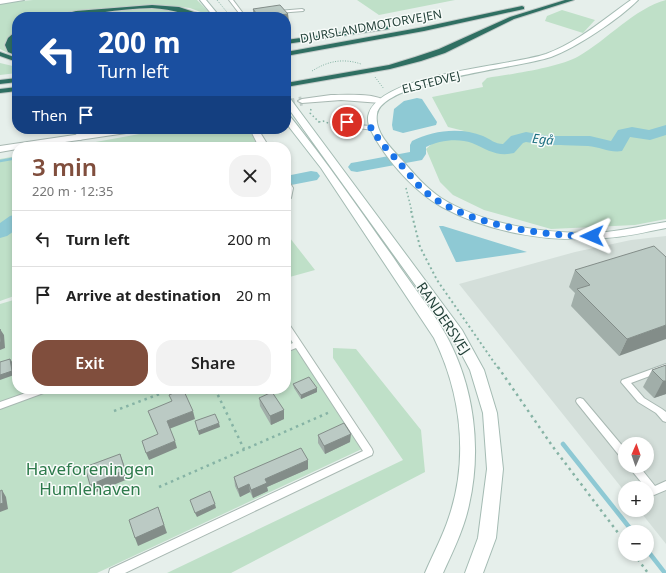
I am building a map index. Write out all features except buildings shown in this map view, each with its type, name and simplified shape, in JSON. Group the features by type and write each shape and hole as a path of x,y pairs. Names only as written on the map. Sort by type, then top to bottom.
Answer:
{"highway":[{"name":"DJURSLANDMOTORVEJEN","path":"291,53 424,29 553,0"},
{"path":"291,84 418,60 442,51 512,18 571,0"},
{"name":"DJURSLANDMOTORVEJEN","path":"442,17 499,5"},
{"path":"91,12 152,6 175,7 190,12"},
{"name":"DJURSLANDMOTORVEJEN","path":"291,43 407,24"},
{"path":"12,37 9,45 12,51"},
{"path":"0,54 12,58"},
{"path":"0,82 12,81"},
{"path":"0,91 12,90"}],"street":[{"path":"0,2 21,0"},
{"path":"203,0 213,12"},
{"path":"212,0 221,12"},
{"name":"ELSTEDVEJ","path":"381,101 394,92 407,86 533,60 558,52 576,42 635,0"},
{"path":"302,101 339,96 362,97 381,101 373,113 373,128 382,143 395,159 421,188 444,203 477,219 524,231 565,236 606,235 666,225"},
{"name":"RANDERSVEJ","path":"291,106 430,295 456,333 477,370 490,413 496,468 487,538 474,573"},
{"name":"RANDERSVEJ","path":"291,123 325,166 440,336 454,367 466,412 467,450 463,496 448,541 434,573"},
{"path":"37,142 74,134"},
{"path":"0,150 12,147"}],"lane":[{"path":"231,0 240,12"},
{"path":"281,12 302,10"},
{"path":"347,122 353,126 373,128"},
{"path":"114,573 369,452 291,334"},
{"path":"291,347 298,344"},
{"path":"666,367 624,382 641,400 659,411 666,418"},
{"path":"0,406 32,394"},
{"path":"580,401 618,447"},
{"path":"639,473 654,491 666,485"}],"path":[{"path":"217,0 227,12"},
{"path":"306,74 322,64 334,61 349,61 362,64"},
{"path":"310,112 319,122 316,122"},
{"path":"404,183 410,200 415,232 420,247 437,280 553,447 618,533"},
{"path":"114,411 160,394"},
{"path":"217,394 244,449"},
{"path":"159,487 340,407"},
{"path":"639,561 648,573"}],"shaded area":[{"path":"666,236 666,544 654,529 654,525 651,525 645,517 654,517 654,481 618,481 618,483 459,284 575,252 631,240"}],"green space":[{"path":"33,0 197,0 209,12 201,12 190,8 160,5 132,6 86,12 12,12 12,34 8,38 6,45 10,54 0,49 0,3"},
{"path":"357,0 455,0 379,15"},
{"path":"666,0 666,219 635,225 551,229 484,210 453,195 440,182 426,149 441,136 464,131 448,127 432,97 483,87 482,83 487,78 534,70 570,60 590,49 643,10"},
{"path":"157,8 180,12 106,12"},
{"path":"562,10 595,20 583,33 545,21 547,16"},
{"path":"0,63 12,66 12,74 0,75"},
{"path":"140,134 252,134 256,142 96,142"},
{"path":"12,157 12,297 0,301 0,159"},
{"path":"291,239 315,270 291,277"},
{"name":"Haveforeningen Humlehaven","path":"12,300 12,394 291,394 291,336 364,448 97,573 0,573 0,304"},
{"path":"333,348 356,349 421,430 425,472 231,573 167,573 403,460 333,358"}],"water":[{"path":"417,98 422,99 437,122 436,125 403,133 393,130 392,125 394,109 404,101"},
{"path":"439,226 443,226 527,252 456,262"}],"waterway":[{"name":"Egå","path":"357,167 416,156 418,154 418,145 431,139 446,136 469,137 495,149 508,149 517,139 526,137 549,141 590,141 616,147 624,133 632,132 650,135 666,130"},
{"path":"0,161 12,159"},
{"name":"Egå","path":"291,180 311,176"},
{"name":"Egå","path":"0,232 12,224"},
{"path":"563,444 627,525"},
{"path":"654,559 665,573"}],"tunnel":[{"path":"291,103 302,101"}],"route":[{"path":"347,122 360,128 373,128 374,132 382,143 421,188 444,203 477,219 524,231 565,236 592,236"}]}
